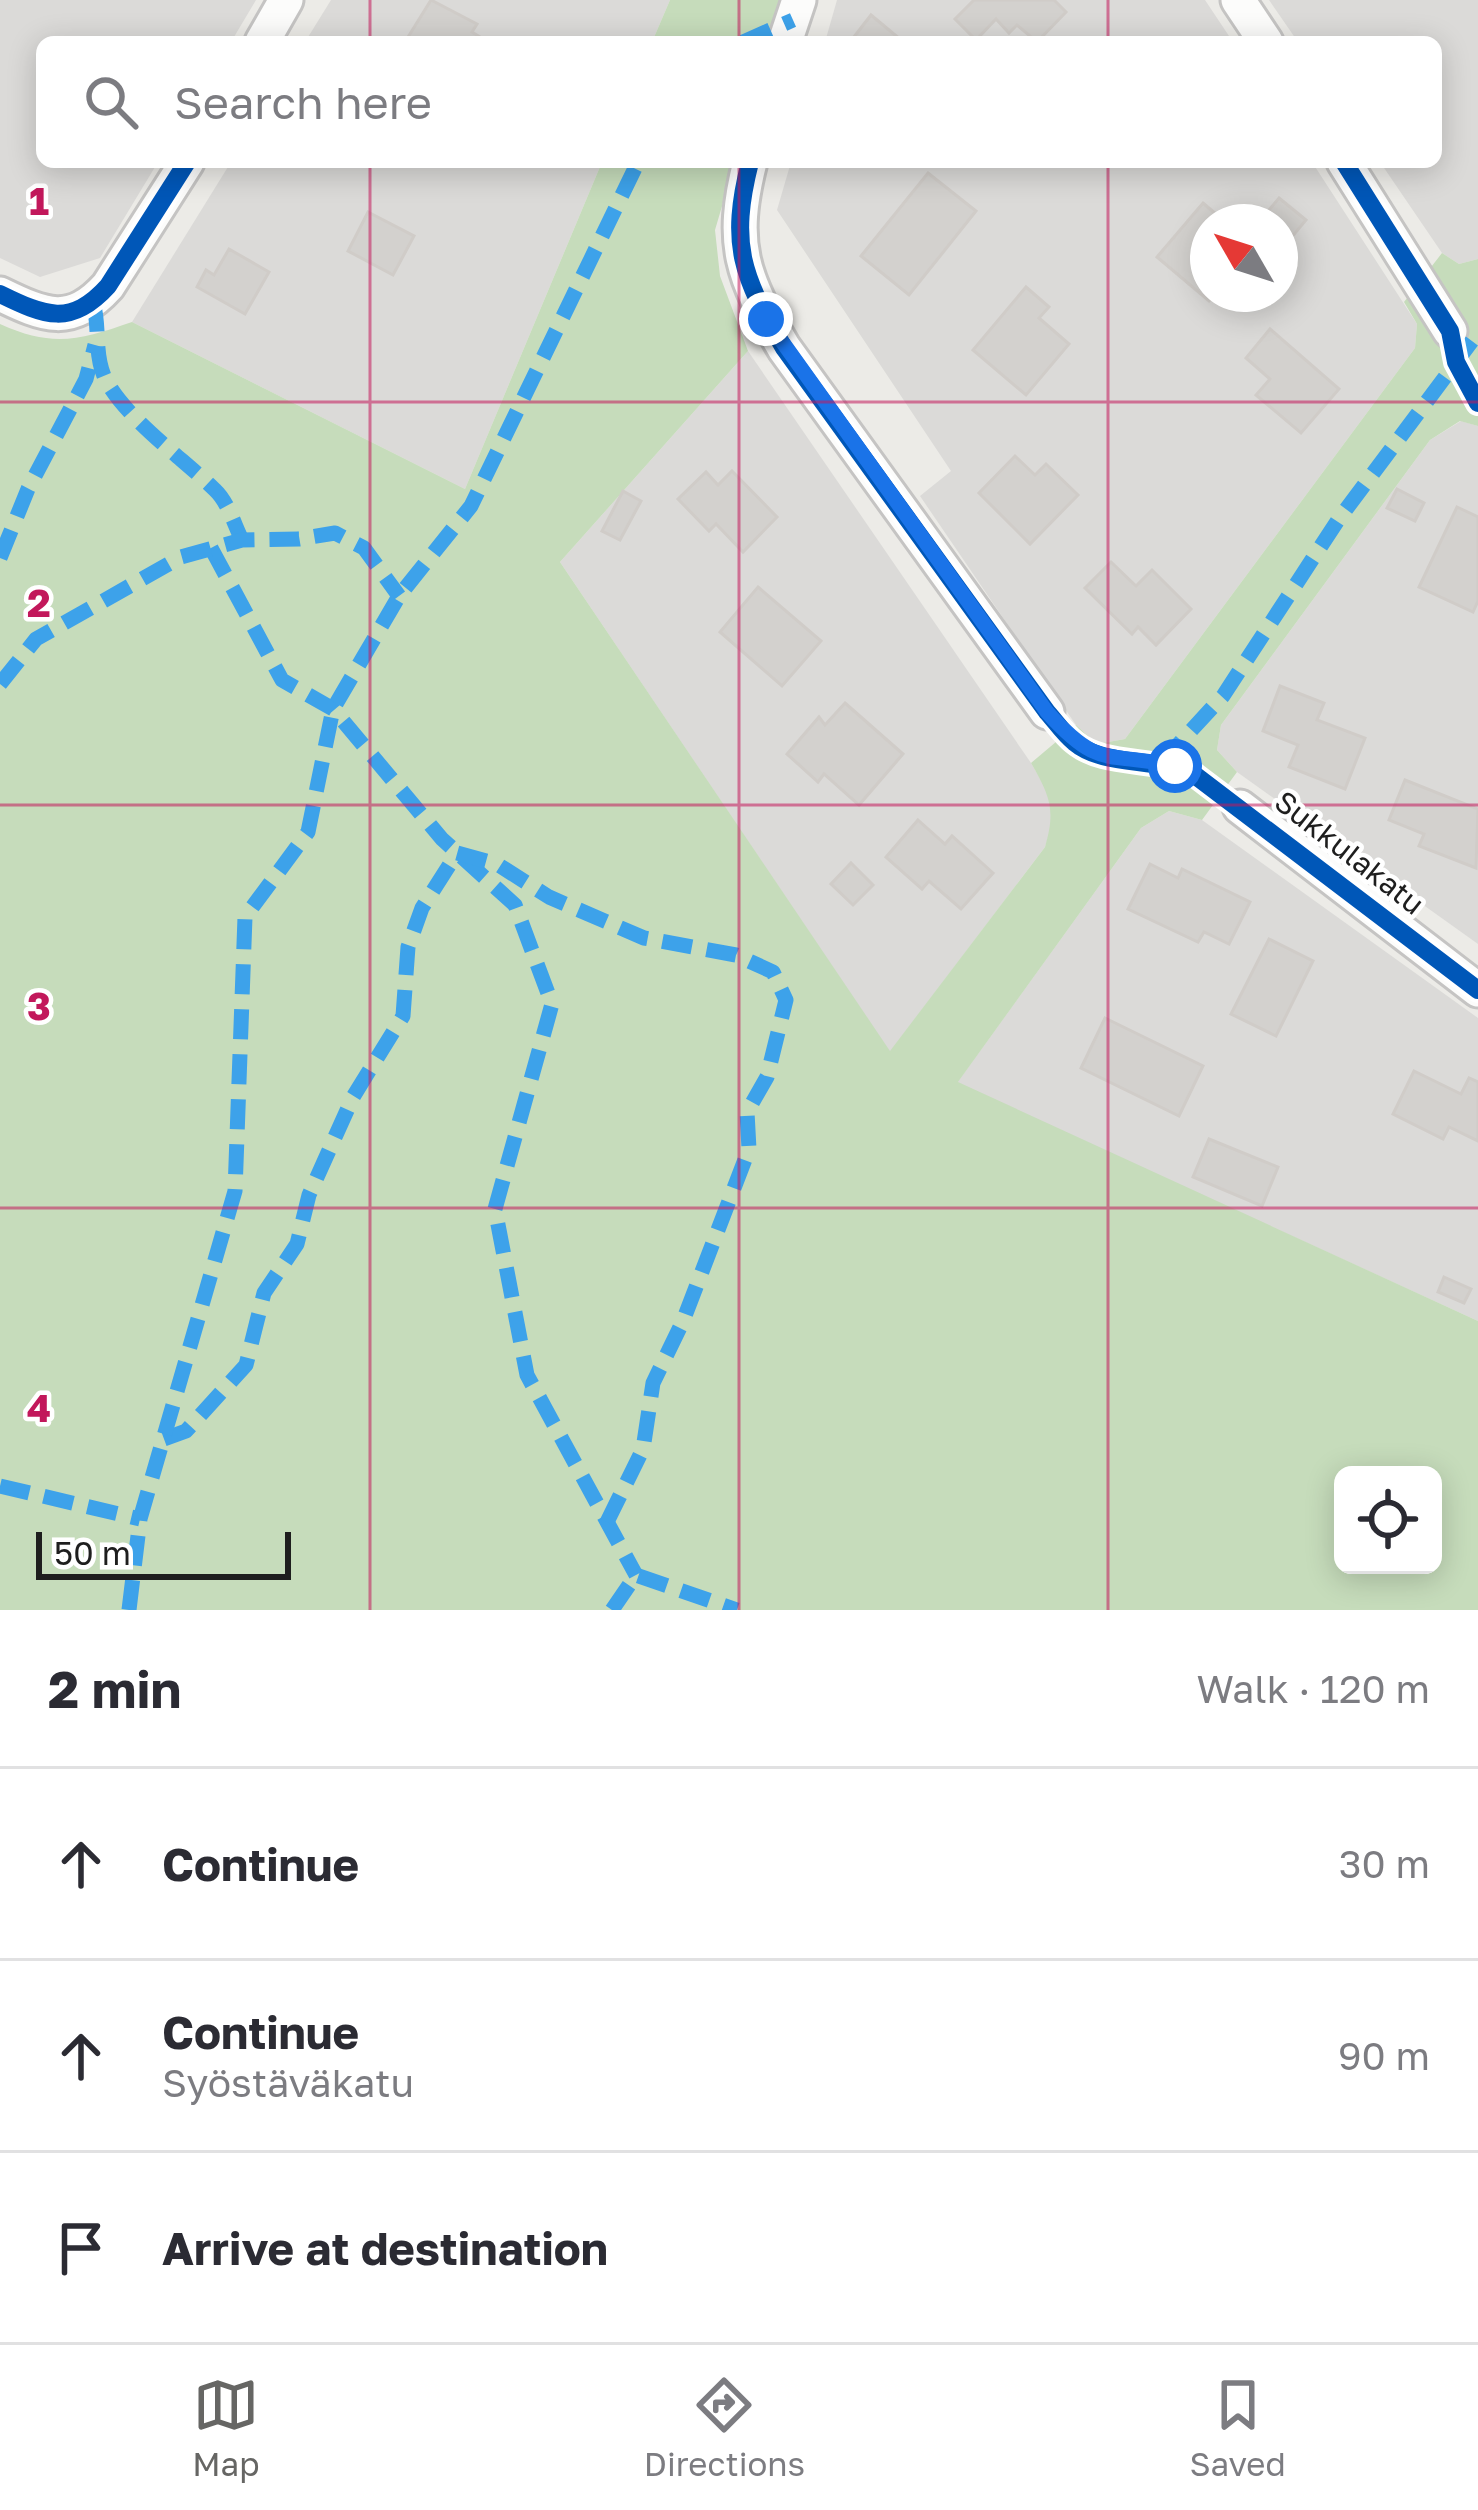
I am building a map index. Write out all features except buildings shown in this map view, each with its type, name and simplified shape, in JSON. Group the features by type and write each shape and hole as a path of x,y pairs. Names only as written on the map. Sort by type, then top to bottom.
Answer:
{"street":[{"path":"265,36 286,0"},
{"path":"787,36 800,0"},
{"path":"1238,0 1262,36"},
{"path":"0,295 45,314 78,311 94,302 183,168"},
{"path":"749,168 738,241 754,294 784,348 1047,712"},
{"path":"1348,168 1450,331"},
{"name":"Sukkulakatu","path":"1240,807 1478,990"}],"shaded area":[{"path":"0,0 256,0 235,36 36,36 36,168 154,168 100,258 40,277 0,258"},
{"path":"331,0 670,0 655,36 309,36"},
{"path":"837,0 1205,0 1229,36 827,36"},
{"path":"1269,0 1478,0 1478,259 1459,264 1442,253 1384,168 1442,168 1442,36 1294,36"},
{"path":"227,168 599,168 465,489 132,322"},
{"path":"789,168 1316,168 1417,324 1415,348 1125,739 1097,744 1076,725 920,496 951,471 777,210"},
{"path":"748,351 1031,763 1046,788 1054,819 1045,847 890,1052 560,562"},
{"path":"1461,421 1478,426 1478,944 1237,772 1217,750 1221,725 1430,440"},
{"path":"1169,811 1202,820 1478,1018 1478,1321 957,1083 1141,828"}],"green space":[{"path":"670,0 783,0 771,36 655,36"},
{"path":"599,168 733,168 715,230 720,276 748,351 560,562 890,1051 1045,847 1049,804 1031,763 1076,725 1097,744 1125,739 1415,348 1417,324 1404,302 1442,253 1459,264 1478,259 1478,426 1460,421 1430,440 1221,725 1217,750 1237,772 1202,820 1169,811 1141,828 958,1082 1478,1321 1478,1610 0,1610 0,324 51,339 132,322 465,489"}],"marked path":[{"path":"757,36 793,20"},
{"path":"129,1610 140,1519 235,1191 245,917 308,832 333,709 399,596 471,506 635,168"},
{"path":"93,302 101,367 113,391 139,422 220,495 242,540"},
{"path":"1161,763 1223,696 1338,520 1478,333"},
{"path":"0,558 28,489 86,379 95,345"},
{"path":"0,684 36,639 181,557 242,540 335,533 364,548 399,596"},
{"path":"211,548 282,680 333,709 442,839 515,905 552,1004 495,1209 527,1375 636,1575"},
{"path":"164,1439 186,1431 246,1365 264,1293 297,1244 309,1195 353,1097 403,1016 408,947 422,908 457,853 497,864 549,897 644,938 736,955 773,972 786,1000 767,1077 747,1112 749,1149 683,1321 653,1383 643,1449 607,1522"},
{"path":"0,1486 140,1519"},
{"path":"612,1610 636,1575 737,1610"}],"cycle path":[{"path":"0,294 44,312 82,308 108,286 183,168"},
{"path":"749,168 740,238 749,279 770,323 1063,732 1101,755 1196,776 1478,990"},
{"path":"1348,168 1450,331 1456,362 1478,403"}],"route":[{"path":"766,319 1047,712 1075,742 1095,754 1175,766"}]}
